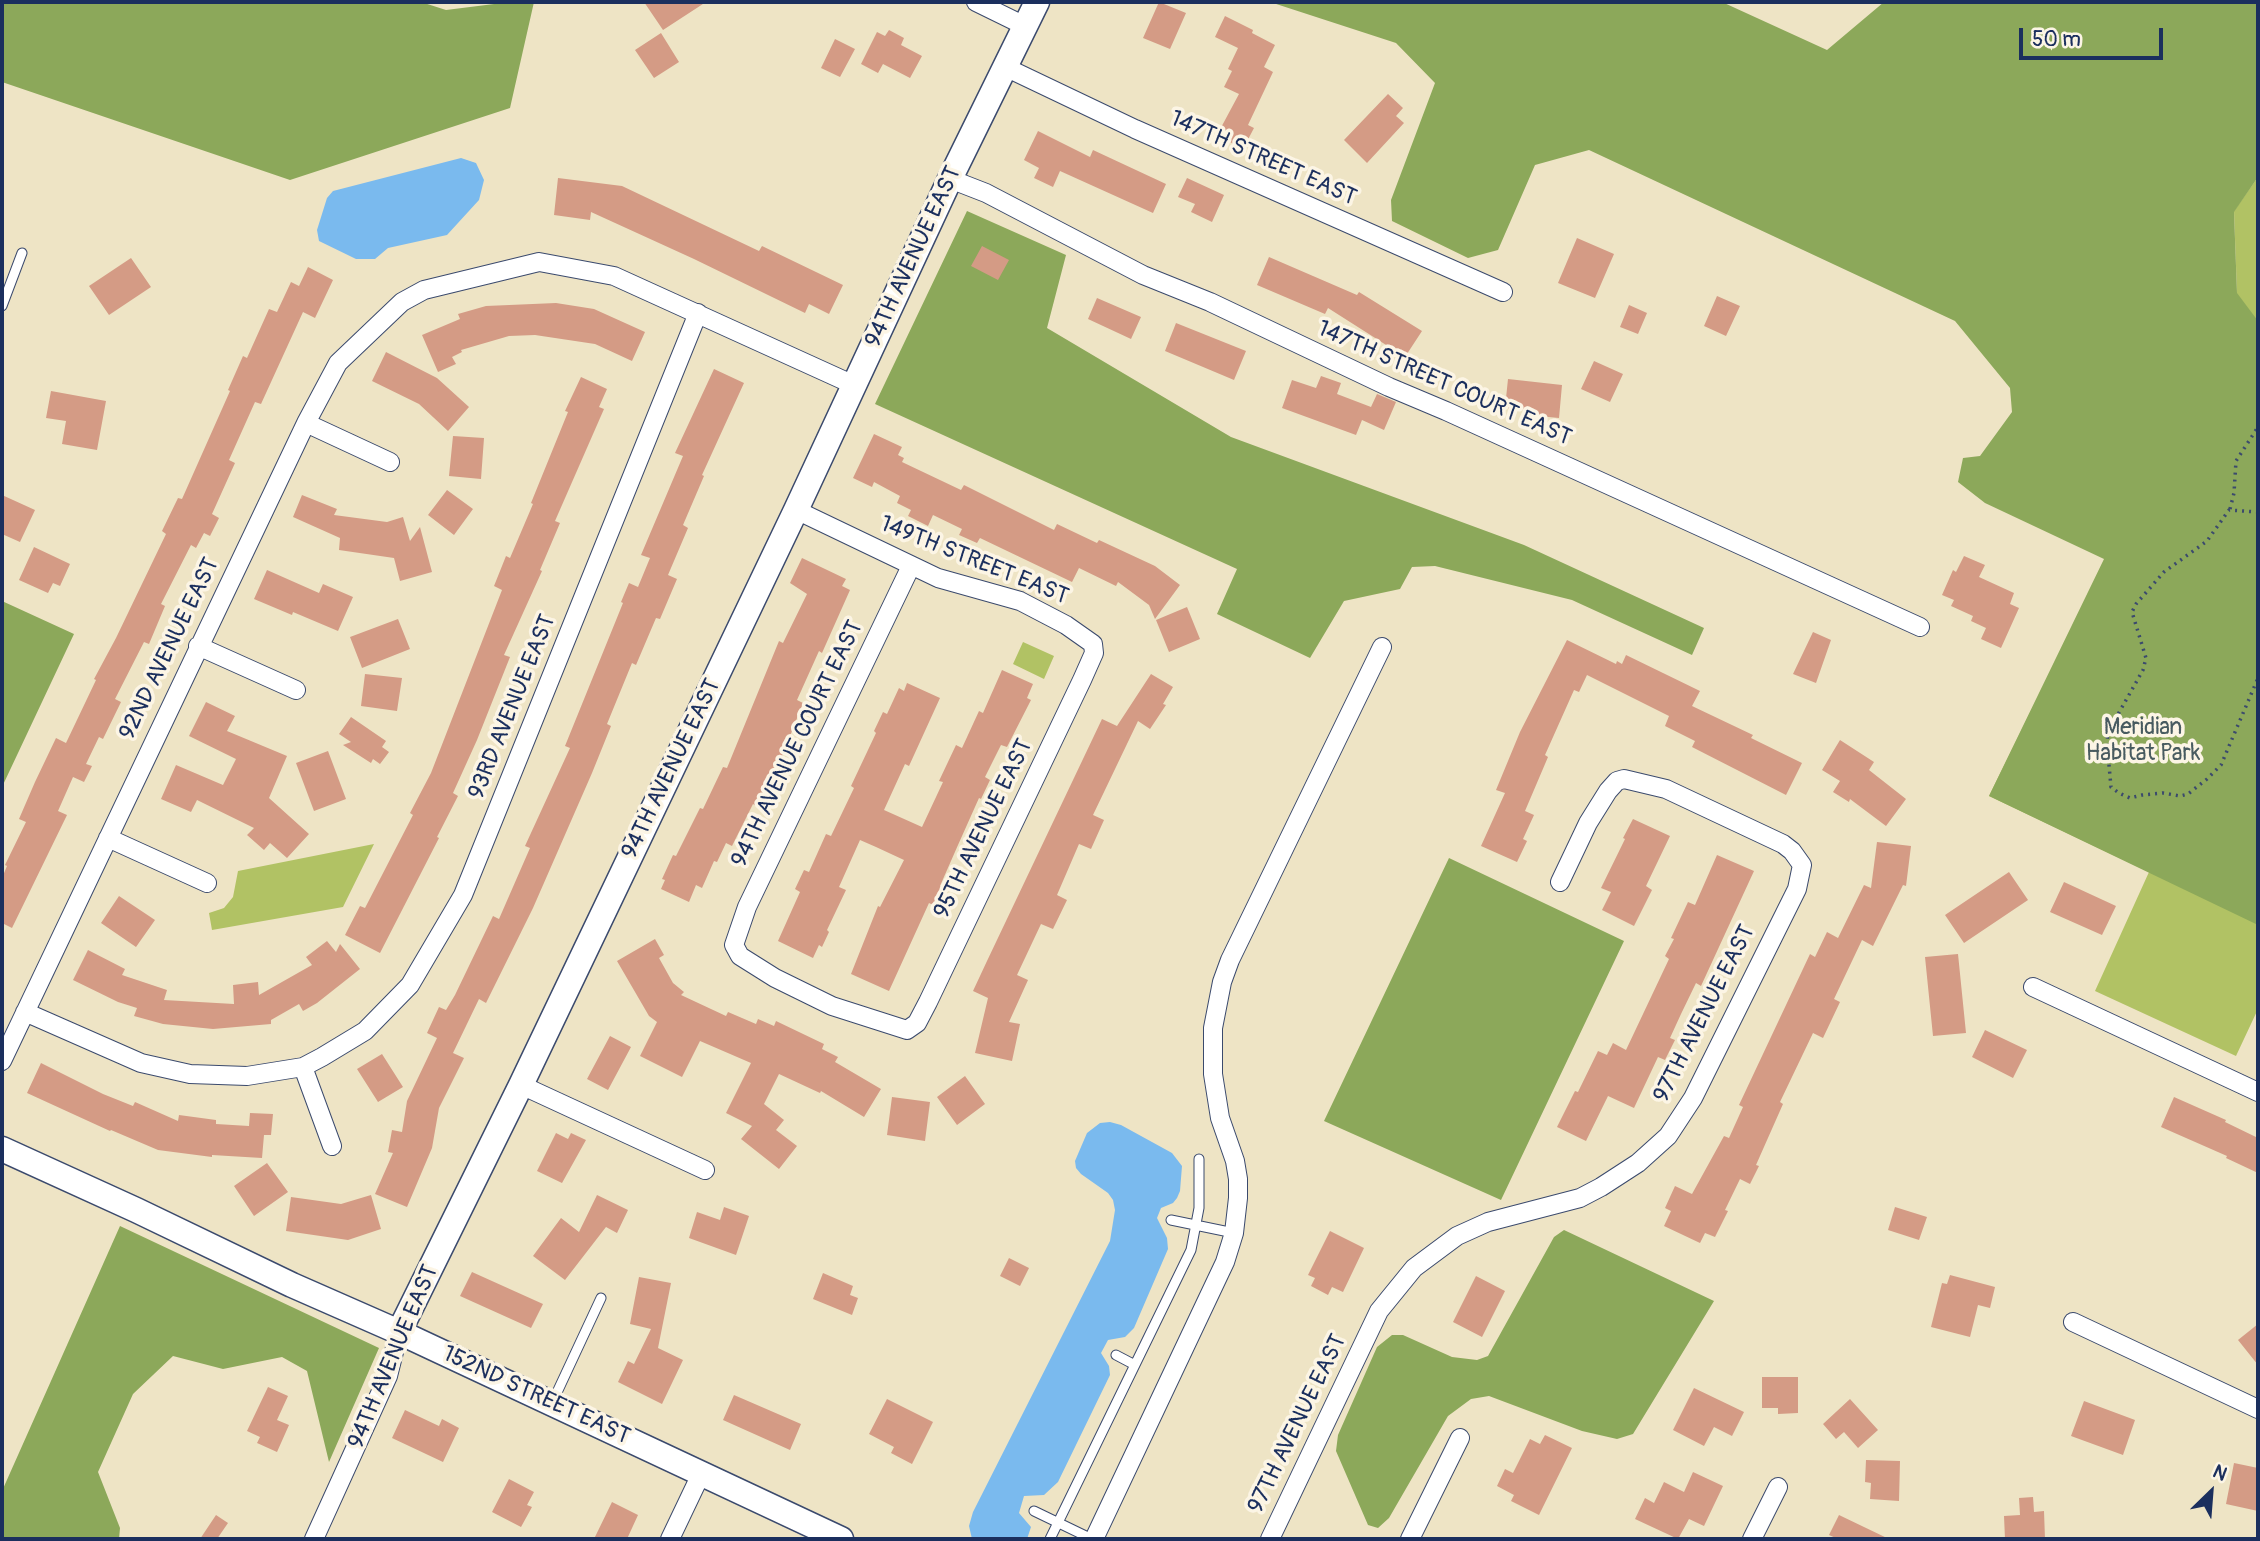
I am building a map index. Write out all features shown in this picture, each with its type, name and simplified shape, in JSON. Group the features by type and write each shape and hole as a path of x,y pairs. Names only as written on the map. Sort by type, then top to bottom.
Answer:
{"main road":[{"name":"94TH AVENUE EAST","path":"399,1332 521,1085 796,510 950,179 1037,2"},
{"name":"152ND STREET EAST","path":"2,1149 841,1539"}],"street":[{"path":"976,2 1025,26"},
{"name":"147TH STREET EAST","path":"1005,67 1135,129 1503,292"},
{"name":"147TH STREET COURT EAST","path":"950,179 986,193 1143,275 1210,303 1389,387 1920,627"},
{"name":"92ND AVENUE EAST","path":"2,1060 306,423 338,363 402,302 424,290 539,262 614,276 854,385"},
{"name":"93RD AVENUE EAST","path":"303,1067 365,1031 410,985 463,895 698,313"},
{"path":"306,423 390,462"},
{"name":"149TH STREET EAST","path":"796,510 911,566 957,584 1020,601 1066,625 1093,644"},
{"name":"94TH AVENUE COURT EAST","path":"908,1030 832,1006 775,978 740,956 734,945 747,907 911,566"},
{"name":"95TH AVENUE EAST","path":"908,1030 917,1023 928,1003 1082,680 1094,653 1093,644"},
{"path":"198,646 296,690"},
{"path":"1093,1539 1225,1262 1234,1233 1238,1179 1235,1161 1220,1118 1213,1074 1213,1028 1230,960 1382,647"},
{"name":"97TH AVENUE EAST","path":"1270,1539 1380,1311 1414,1268 1457,1236 1478,1227 1580,1198 1601,1188 1638,1163 1668,1136 1693,1098 1797,888 1802,864 1792,851 1771,839 1666,789 1624,779 1617,781 1608,791 1560,882"},
{"path":"108,838 207,883"},
{"path":"2033,987 2258,1092"},
{"path":"25,1012 117,1054 165,1069 218,1076 247,1076 303,1067 332,1146"},
{"path":"521,1085 705,1170"},
{"path":"2073,1322 2258,1409"},
{"name":"94TH AVENUE EAST","path":"314,1539 388,1376 399,1332"},
{"path":"1410,1539 1460,1438"},
{"path":"670,1539 701,1474"},
{"path":"1752,1539 1778,1487"}],"lane":[{"path":"2,306 22,253"},
{"path":"1051,1539 1191,1250 1197,1225 1199,1159"},
{"path":"1171,1220 1234,1233"},
{"path":"552,1404 601,1298"},
{"path":"1116,1355 1135,1365"},
{"path":"1034,1511 1093,1539"}],"path":[{"path":"2258,427 2236,461 2234,493 2229,510 2207,541 2156,579 2132,612 2146,658 2143,670 2108,732 2111,787 2130,798 2163,793 2180,796 2207,779 2221,765 2258,678"},
{"path":"2229,510 2258,512"}],"green space":[{"path":"2,2 421,2 446,10 510,2 534,2 510,108 290,180 2,82"},
{"path":"1270,2 1722,2 1827,50 1884,2 2258,2 2258,177 2234,212 2237,293 2258,321 2258,925 1989,796 2104,559 1985,503 1958,482 1963,458 1980,456 2012,412 2010,388 1955,321 1589,150 1535,165 1498,250 1468,258 1392,221 1391,200 1435,83 1396,43"},
{"name":"Meridian Habitat Park","path":"2258,177 2258,1009 2236,1056 2095,991 2149,872 1989,796 2237,293 2234,211"},
{"path":"967,211 1066,255 1047,328 1231,437 1524,545 1704,628 1692,655 1572,600 1435,566 1412,567 1400,589 1344,601 1310,658 1217,614 1237,569 875,404"},
{"path":"2,601 74,634 2,787"},
{"path":"1023,642 1054,656 1044,679 1013,664"},
{"path":"374,844 343,907 212,930 209,913 224,908 233,897 238,871"},
{"path":"1449,858 1624,941 1501,1200 1324,1121"},
{"path":"120,1226 379,1348 329,1462 307,1371 282,1357 223,1369 173,1356 133,1394 98,1472 120,1528 119,1539 2,1539 2,1491"},
{"path":"1564,1230 1714,1301 1633,1434 1617,1439 1582,1431 1489,1396 1471,1399 1448,1416 1389,1518 1378,1528 1368,1525 1336,1451 1338,1435 1377,1347 1392,1335 1403,1335 1452,1357 1477,1360 1488,1356 1554,1237"}],"water":[{"path":"461,158 476,163 484,180 479,200 447,235 388,248 375,259 356,259 319,241 317,230 327,198 333,191"},
{"path":"1100,1123 1121,1125 1172,1153 1182,1166 1177,1198 1173,1203 1161,1208 1157,1218 1167,1238 1168,1249 1134,1328 1125,1337 1108,1340 1101,1353 1109,1366 1110,1375 1058,1482 1044,1495 1024,1496 1019,1513 1031,1527 1027,1539 972,1539 969,1526 973,1512 1110,1241 1115,1210 1113,1200 1108,1193 1081,1174 1075,1161 1087,1133"}],"building":[{"path":"644,2 706,2 663,30"},
{"path":"1159,2 1186,13 1170,49 1143,38"},
{"path":"1225,16 1275,45 1264,67 1273,72 1248,125 1254,128 1243,149 1217,135 1239,94 1224,87 1232,71 1228,69 1238,48 1215,37"},
{"path":"889,30 904,38 901,45 922,56 910,78 883,64 878,73 861,64 877,32 885,36"},
{"path":"661,33 679,62 654,78 635,50"},
{"path":"835,39 855,49 840,77 821,68"},
{"path":"1388,94 1403,108 1396,116 1404,123 1367,163 1344,140"},
{"path":"1038,131 1090,157 1093,150 1166,184 1153,213 1060,171 1053,187 1034,178 1039,168 1024,160"},
{"path":"558,178 622,186 759,251 762,246 843,285 829,314 809,304 805,313 591,212 590,220 554,215"},
{"path":"1187,178 1224,195 1212,222 1191,212 1195,204 1178,197"},
{"path":"1577,238 1614,254 1595,298 1558,283"},
{"path":"982,246 1009,260 998,280 971,266"},
{"path":"1269,257 1357,295 1359,292 1422,331 1405,357 1328,308 1325,314 1257,285"},
{"path":"131,258 151,287 109,315 89,286"},
{"path":"308,267 333,280 315,318 303,312 261,404 255,402 229,460 235,463 212,514 219,518 210,536 204,533 196,548 191,545 161,604 165,606 149,644 144,642 115,699 121,702 103,739 99,737 86,764 92,766 84,782 73,777 58,811 67,815 12,928 2,923 2,878 7,866 5,865 26,822 19,819 35,782 56,738 66,743 96,680 94,679 166,534 162,531 178,498 182,499 243,356 247,358 269,309 277,312 291,282 299,286"},
{"path":"1717,296 1740,306 1726,336 1704,326"},
{"path":"1097,298 1141,317 1131,339 1088,319"},
{"path":"556,303 594,309 645,332 632,361 595,344 535,335 509,336 461,350 462,352 452,357 456,364 438,372 422,335 460,319 458,314 486,306"},
{"path":"1629,305 1647,313 1638,334 1620,327"},
{"path":"1176,323 1246,351 1234,380 1165,351"},
{"path":"386,352 437,378 469,407 448,431 419,404 372,381"},
{"path":"1594,361 1623,374 1610,402 1581,389"},
{"path":"714,369 744,383 702,475 704,476 683,525 688,528 668,575 677,579 660,619 656,618 636,665 632,663 607,724 611,726 533,908 486,1003 479,999 453,1053 464,1058 439,1108 432,1148 407,1207 375,1194 393,1153 388,1152 392,1130 402,1132 407,1101 437,1038 427,1033 439,1007 446,1010 455,995 493,916 499,919 530,848 525,846 570,748 565,746 623,603 621,602 629,583 638,587 650,558 641,555 683,456 675,453"},
{"path":"1321,376 1341,383 1337,394 1371,407 1377,394 1396,402 1384,430 1362,420 1356,435 1282,408 1292,380 1316,388"},
{"path":"581,377 607,389 599,407 604,409 555,521 560,523 540,570 542,571 504,655 510,657 453,793 458,796 380,953 345,935 360,906 365,908 413,815 410,813 431,773 502,590 494,586 506,556 510,558 533,504 531,503 568,412 565,411"},
{"path":"1508,379 1562,385 1559,418 1528,415 1529,410 1505,408"},
{"path":"51,391 106,401 97,450 62,444 66,421 46,418"},
{"path":"874,434 902,447 898,455 904,458 902,462 961,490 964,485 1054,530 1057,524 1097,543 1099,540 1155,566 1180,585 1155,619 1149,605 1118,582 1116,586 1079,568 1072,582 980,538 977,543 959,535 962,529 933,515 928,526 908,516 911,510 897,503 900,496 874,482 872,487 853,478"},
{"path":"453,436 484,438 481,479 449,476"},
{"path":"447,490 473,509 454,535 428,515"},
{"path":"2,495 35,510 20,542 2,534"},
{"path":"302,495 337,509 334,515 387,522 403,517 410,541 420,527 432,572 400,581 394,558 339,550 340,538 293,517"},
{"path":"34,547 70,564 60,586 53,583 48,593 19,580"},
{"path":"1964,556 1985,565 1979,577 2014,593 2010,604 2019,608 2001,648 1981,639 1986,628 1971,621 1973,616 1951,606 1954,600 1942,595 1953,570 1956,572"},
{"path":"802,558 846,579 842,586 850,590 822,653 819,651 797,700 803,703 779,764 777,763 756,806 753,804 732,846 726,843 717,862 714,861 702,888 696,885 689,902 661,889 665,880 662,879 700,808 703,809 723,767 727,768 779,641 783,643 807,594 790,583"},
{"path":"267,570 319,593 323,584 353,597 338,631 254,599"},
{"path":"1187,607 1200,639 1169,652 1156,620"},
{"path":"398,619 410,649 362,668 350,637"},
{"path":"1813,632 1831,640 1816,683 1793,674"},
{"path":"1567,640 1616,664 1617,661 1622,664 1626,655 1700,691 1692,706 1753,735 1751,738 1802,763 1786,795 1692,747 1695,741 1665,726 1669,716 1587,675 1579,692 1574,690 1545,755 1548,757 1525,811 1534,815 1523,839 1527,841 1517,862 1481,846 1505,793 1496,790 1520,732"},
{"path":"1002,670 1033,684 1027,698 1031,700 1007,747 1001,745 985,777 990,780 981,799 979,798 940,886 942,887 933,905 929,903 889,991 851,974 878,906 880,907 904,860 876,847 860,840 839,887 846,890 822,947 819,945 813,958 778,941 800,892 795,889 804,870 809,872 826,834 831,836 854,788 851,786 876,733 874,731 883,712 887,714 899,688 904,691 907,683 940,698 909,766 905,764 884,810 922,827 943,782 939,781 956,745 962,748 979,711 983,713"},
{"path":"365,674 402,678 397,711 361,706"},
{"path":"1151,674 1173,687 1163,704 1166,705 1150,729 1138,721 1093,815 1104,820 1091,849 1079,844 1057,895 1067,900 1053,929 1041,924 1017,975 1028,980 1009,1022 1020,1024 1012,1061 975,1053 988,998 973,991 1102,719 1117,726"},
{"path":"206,702 235,716 227,731 287,756 269,798 309,834 287,858 270,843 264,850 247,835 254,828 197,800 191,812 161,799 176,765 223,785 236,759 189,736"},
{"path":"351,717 386,741 382,747 389,752 380,764 373,759 371,763 343,745 351,742 339,734"},
{"path":"1840,740 1874,762 1869,770 1906,799 1886,826 1850,799 1849,802 1833,792 1840,781 1822,770"},
{"path":"328,751 346,799 314,811 296,763"},
{"path":"1633,819 1670,836 1646,886 1652,890 1634,926 1602,910 1611,892 1601,888"},
{"path":"1877,842 1911,846 1906,886 1903,885 1873,946 1862,940 1834,999 1840,1002 1823,1038 1813,1033 1780,1102 1783,1104 1750,1184 1740,1179 1715,1237 1705,1233 1700,1243 1664,1226 1671,1211 1665,1208 1675,1186 1692,1194 1724,1136 1729,1138 1743,1107 1739,1105 1810,954 1815,957 1827,932 1838,938 1864,885 1871,888"},
{"path":"1717,855 1754,871 1701,986 1696,983 1681,1014 1670,1038 1675,1040 1665,1060 1658,1057 1634,1108 1608,1096 1586,1141 1557,1127 1598,1051 1607,1055 1613,1043 1626,1050 1669,959 1665,956 1674,939 1671,938 1688,902 1695,905"},
{"path":"2009,872 2028,900 1964,943 1945,915"},
{"path":"2064,882 2116,906 2102,935 2050,912"},
{"path":"119,896 155,920 136,947 101,923"},
{"path":"655,939 664,955 659,958 673,983 684,992 681,995 726,1016 728,1012 756,1024 758,1019 774,1026 776,1021 824,1044 822,1049 838,1057 835,1062 881,1089 864,1117 821,1091 820,1093 779,1074 764,1104 784,1120 776,1130 797,1146 779,1169 741,1139 752,1126 726,1113 751,1063 700,1041 682,1077 640,1056 657,1022 649,1016 617,961"},
{"path":"327,941 336,952 340,944 360,969 317,1003 303,1011 299,1004 271,1020 271,1024 213,1029 163,1024 134,1016 137,1008 118,1002 73,980 88,950 125,969 122,975 167,990 164,1000 234,1004 233,985 258,982 259,995 312,965 306,957"},
{"path":"1958,954 1966,1033 1933,1036 1925,957"},
{"path":"1985,1030 2027,1050 2013,1078 1972,1057"},
{"path":"610,1036 631,1047 608,1090 587,1079"},
{"path":"382,1054 403,1087 378,1102 357,1069"},
{"path":"41,1063 103,1094 133,1106 135,1102 178,1121 179,1115 216,1120 216,1124 249,1126 250,1113 273,1114 271,1135 264,1135 262,1158 212,1157 158,1150 27,1093"},
{"path":"965,1076 985,1104 957,1125 937,1097"},
{"path":"892,1097 930,1102 925,1141 887,1135"},
{"path":"2174,1097 2226,1120 2225,1122 2258,1138 2258,1173 2161,1127"},
{"path":"556,1133 568,1139 571,1133 586,1140 562,1183 537,1171"},
{"path":"267,1163 288,1192 254,1216 234,1186"},
{"path":"371,1195 381,1229 348,1240 286,1231 291,1197 341,1204"},
{"path":"597,1195 628,1210 617,1233 606,1227 565,1280 533,1256 561,1218 579,1232"},
{"path":"724,1207 749,1216 736,1255 689,1238 697,1212 720,1220"},
{"path":"1895,1207 1927,1217 1919,1240 1888,1230"},
{"path":"1330,1231 1364,1248 1343,1292 1332,1287 1328,1295 1311,1286 1315,1278 1308,1275"},
{"path":"1009,1258 1029,1268 1020,1286 1000,1276"},
{"path":"472,1272 543,1304 531,1328 460,1296"},
{"path":"823,1273 853,1286 850,1295 858,1298 852,1315 813,1299"},
{"path":"1950,1275 1995,1287 1990,1308 1978,1305 1970,1337 1931,1327 1942,1283 1947,1284"},
{"path":"1476,1276 1505,1291 1482,1337 1453,1322"},
{"path":"639,1277 671,1283 658,1348 683,1360 662,1404 618,1382 628,1361 634,1364 651,1329 630,1324"},
{"path":"2258,1324 2258,1365 2238,1340"},
{"path":"1762,1377 1798,1377 1798,1413 1778,1414 1778,1408 1762,1408"},
{"path":"268,1387 288,1396 277,1420 289,1425 277,1452 257,1443 260,1437 247,1431"},
{"path":"1694,1388 1744,1412 1732,1436 1714,1427 1704,1446 1673,1430"},
{"path":"734,1395 801,1424 790,1450 723,1420"},
{"path":"887,1399 933,1422 912,1464 891,1453 894,1447 869,1434"},
{"path":"1850,1399 1878,1430 1858,1448 1844,1432 1836,1439 1823,1424"},
{"path":"2084,1401 2135,1420 2123,1455 2071,1436"},
{"path":"405,1410 439,1426 442,1419 459,1428 443,1462 392,1438"},
{"path":"1545,1435 1572,1448 1539,1515 1511,1501 1514,1495 1497,1486 1505,1469 1513,1473 1530,1439 1540,1444"},
{"path":"1866,1460 1900,1461 1899,1501 1870,1499 1871,1483 1865,1482"},
{"path":"2234,1463 2258,1468 2258,1511 2226,1504"},
{"path":"1693,1472 1723,1486 1704,1526 1689,1519 1678,1539 1635,1519 1645,1498 1654,1503 1664,1482 1684,1492"},
{"path":"509,1479 534,1492 527,1505 532,1507 521,1527 492,1512"},
{"path":"2033,1497 2034,1512 2044,1511 2045,1539 2005,1539 2004,1516 2020,1515 2019,1498"},
{"path":"612,1502 638,1515 627,1539 594,1539"},
{"path":"216,1515 228,1523 217,1539 200,1539"},
{"path":"1839,1515 1889,1539 1838,1539 1829,1535"}]}
